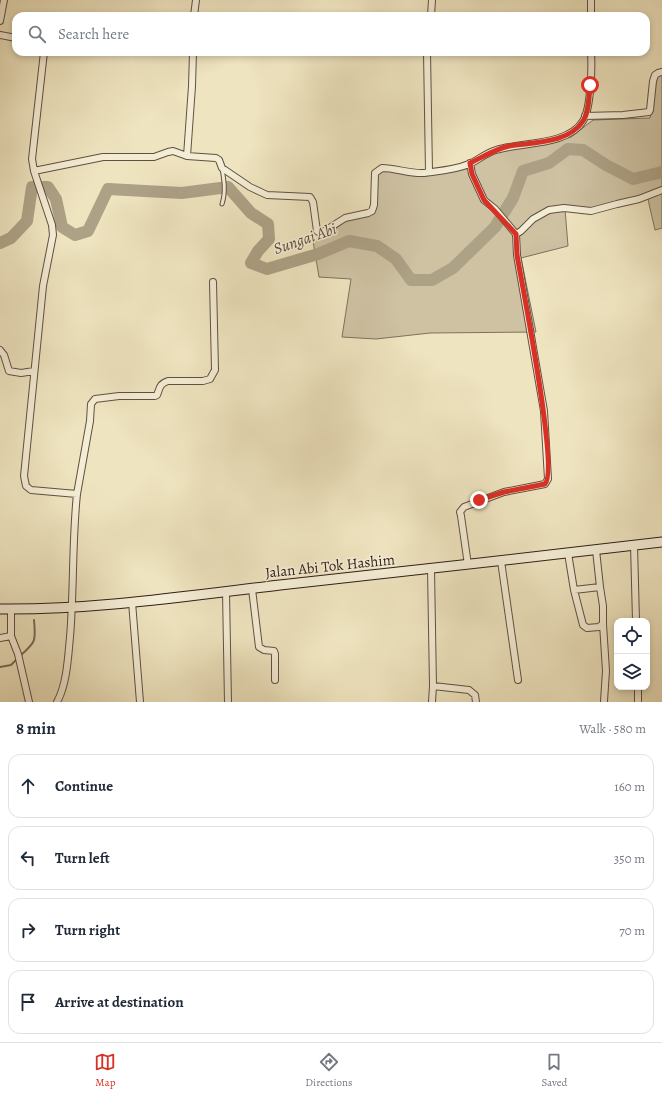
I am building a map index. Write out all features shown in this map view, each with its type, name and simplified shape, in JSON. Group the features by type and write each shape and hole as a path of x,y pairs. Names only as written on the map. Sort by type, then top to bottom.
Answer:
{"main road":[{"name":"Jalan Abi Tok Hashim","path":"0,608 11,609 132,602 662,542"}],"street":[{"path":"0,21 4,0"},
{"path":"194,12 196,0"},
{"path":"431,12 432,0"},
{"path":"591,0 591,12"},
{"path":"0,34 12,37"},
{"path":"44,56 32,159 34,171 52,225 53,235 43,286 25,481 28,488 31,490 77,494"},
{"path":"187,156 193,56"},
{"path":"427,56 429,172"},
{"path":"34,171 103,157 154,157 173,151 187,156 216,158 219,160 222,168 250,187 266,195 310,197 316,231 320,233 345,218 372,211 374,205 375,173 379,169 387,168 418,173 451,170 470,163 495,150 567,135 583,121 585,116 592,73 592,56"},
{"path":"585,116 623,115 649,112 654,78 658,73 662,72"},
{"path":"468,565 460,512 464,507 504,492 545,484 548,479 544,411 513,231 495,210 484,200 472,174 470,163"},
{"path":"513,231 521,231 533,219 549,210 564,208 592,212 638,199 662,190"},
{"path":"57,702 62,689 68,662 77,494 90,421 91,404 95,399 119,396 155,396 157,395 160,386 168,381 203,381 210,379 215,370 213,282"},
{"path":"0,350 4,354 9,371 21,373 34,371"},
{"path":"634,545 636,618"},
{"path":"596,550 600,587 604,606 603,624 606,671 604,701"},
{"path":"568,553 574,590 583,625 587,628 603,624"},
{"path":"501,561 518,680"},
{"path":"431,569 432,702"},
{"path":"574,590 600,587"},
{"path":"252,589 259,647 264,650 274,651 275,654 274,680"},
{"path":"226,592 228,702"},
{"path":"132,602 140,702"},
{"path":"11,609 11,636 18,654 29,702"},
{"path":"0,638 11,636"},
{"path":"432,686 469,690 475,695 476,702"},
{"path":"638,690 638,702"}],"lane":[{"path":"222,168 224,184 224,197 222,204"}],"shaded area":[{"path":"657,75 662,75 662,228 655,230 647,195 588,212 565,209 568,246 521,258 536,332 430,333 376,339 342,337 351,279 319,277 313,241 328,234 349,219 374,214 375,175 386,170 427,176 464,167 512,145 571,137 593,120 650,118"}],"waterway":[{"name":"Sungai Abi","path":"0,243 11,238 27,221 32,187 48,187 56,199 62,227 75,235 88,231 108,189 182,193 228,187 251,213 268,224 269,239 258,251 251,263 267,269 318,254 349,241 377,246 396,259 411,280 432,280 453,268 495,227 513,198 523,171 549,163 568,149 583,150 606,165 633,179 662,172"},
{"path":"20,656 34,641 34,620"},
{"path":"0,667 11,665 17,659"}],"route":[{"path":"479,500 504,492 545,484 548,482 548,462 544,411 517,255 516,234 484,200 472,174 470,163 495,150 567,135 583,121 587,110 590,85"}]}
